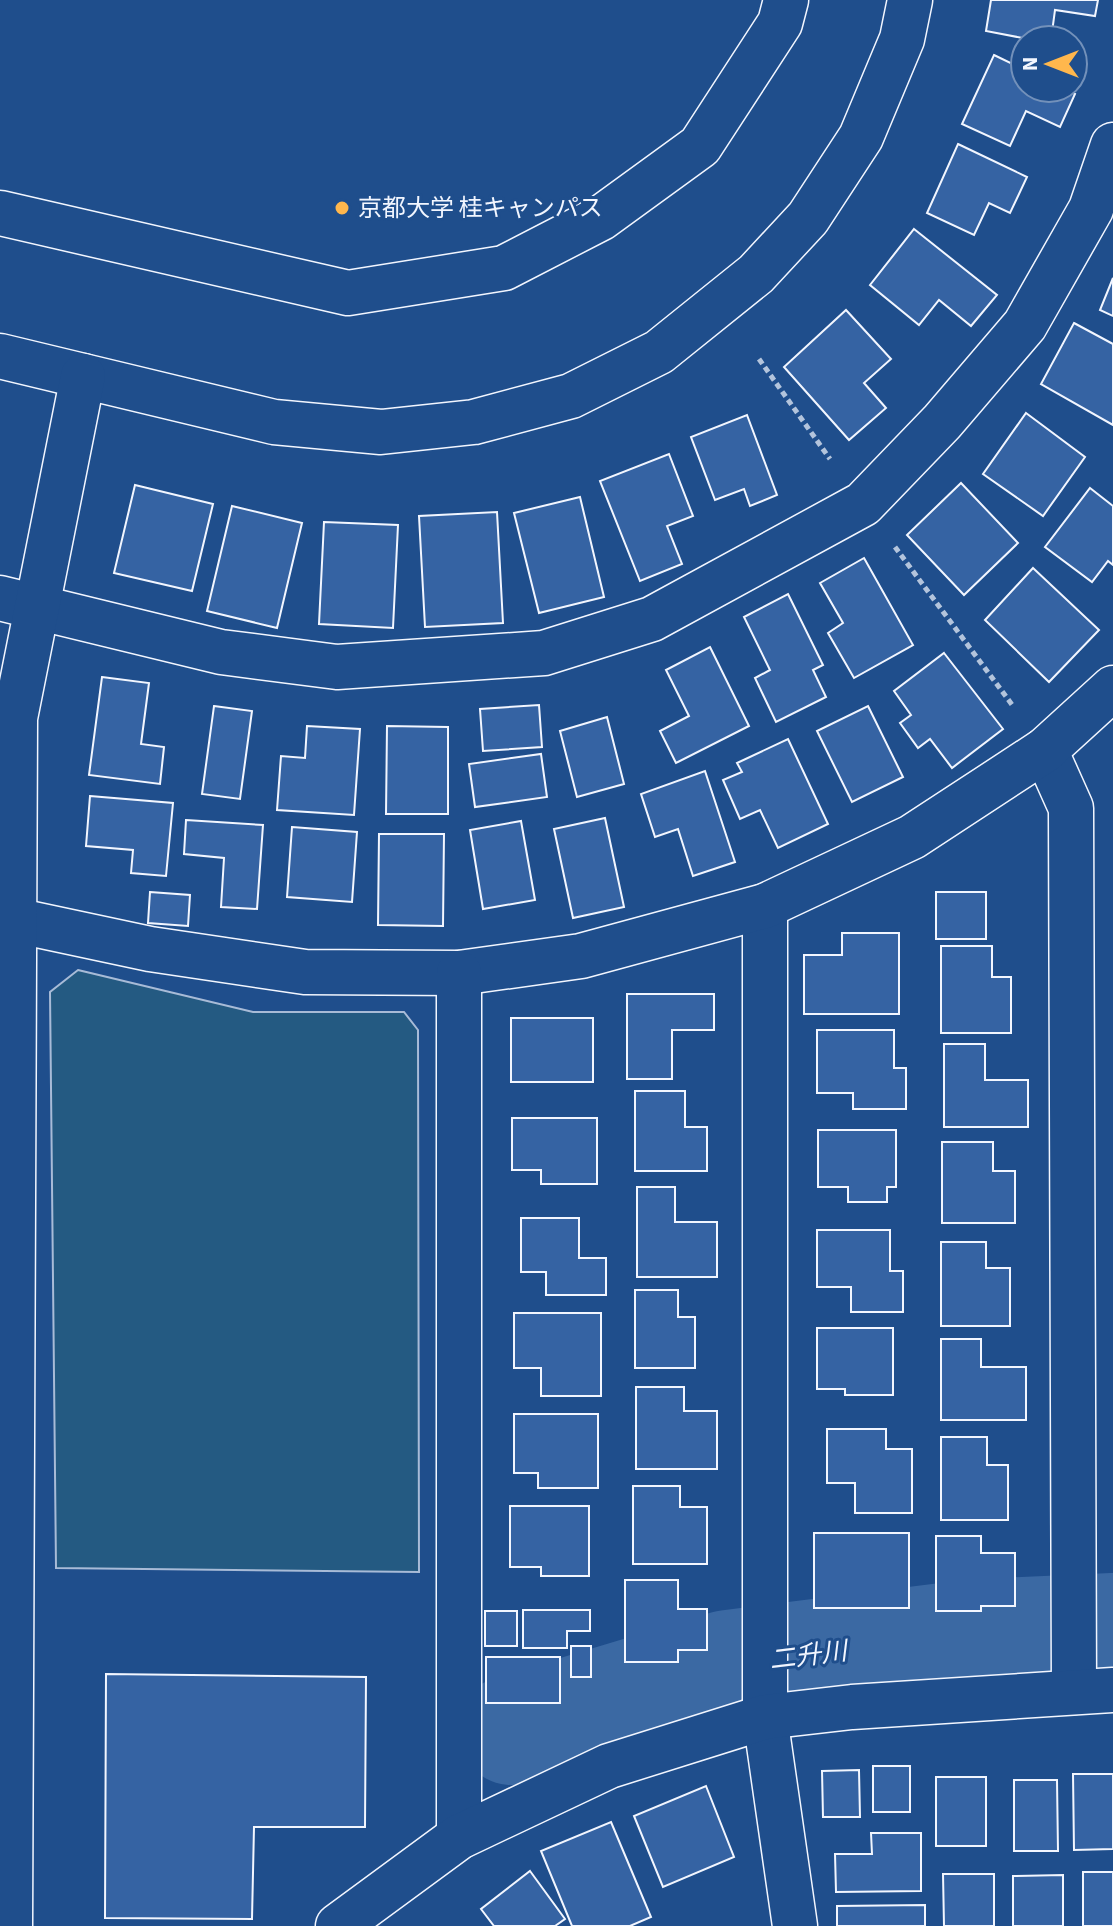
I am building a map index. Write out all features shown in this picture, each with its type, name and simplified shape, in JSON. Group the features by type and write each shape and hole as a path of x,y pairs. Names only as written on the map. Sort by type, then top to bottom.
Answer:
{"street":[{"path":"0,213 348,293 504,268 601,218 700,146 780,23 786,0"},
{"path":"0,356 274,422 381,432 474,422 571,396 659,352 756,274 808,218 861,137 902,39 910,0"},
{"path":"18,602 221,652 337,667 544,653 652,619 863,504 942,422 1025,325 1091,209 1113,145"},
{"path":"10,1926 6,1436 18,602 83,376"},
{"path":"14,920 150,949 305,972 459,973 581,956 765,906 912,837 1045,750 1113,688"},
{"path":"338,1926 459,1837 609,1766 765,1717 852,1707 1094,1691 1071,808 1045,750"},
{"path":"765,906 765,1717 795,1926"},
{"path":"459,973 459,1837"}],"path":[{"path":"759,359 1045,750"}],"shaded area":[{"path":"78,970 253,1012 404,1012 418,1030 419,1572 56,1568 50,992"}],"building":[{"path":"991,0 1098,0 1095,16 1055,10 1053,24 1009,24 1009,35 986,31"},
{"path":"994,55 1009,62 1009,104 1070,104 1060,127 1026,111 1010,146 962,124"},
{"path":"958,144 1027,177 1010,213 989,203 974,235 927,213"},
{"path":"914,229 997,295 971,326 939,300 919,325 870,285"},
{"path":"1113,278 1113,316 1100,310"},
{"path":"846,310 891,359 864,383 886,408 849,440 784,367"},
{"path":"1074,323 1113,344 1113,425 1041,384"},
{"path":"1026,413 1085,457 1043,516 983,474"},
{"path":"747,415 777,495 750,506 744,489 715,500 691,437"},
{"path":"669,454 693,516 667,526 682,564 640,581 600,481"},
{"path":"961,483 1018,543 964,595 907,535"},
{"path":"135,485 213,504 192,591 114,573"},
{"path":"1090,488 1113,506 1113,565 1108,561 1092,582 1045,547"},
{"path":"580,497 604,597 539,613 514,513"},
{"path":"232,506 302,523 277,628 207,611"},
{"path":"497,512 503,623 425,627 419,516"},
{"path":"324,522 398,525 393,628 319,624"},
{"path":"864,558 913,645 854,678 828,633 843,623 820,583"},
{"path":"1033,568 1099,630 1049,682 985,620"},
{"path":"788,594 823,665 813,670 826,697 776,722 755,678 770,670 744,617"},
{"path":"710,647 749,726 676,763 660,731 689,716 666,670"},
{"path":"944,653 1003,729 952,768 930,739 918,748 900,723 911,715 894,691"},
{"path":"102,677 149,683 141,744 164,747 160,784 89,775"},
{"path":"539,705 542,747 483,751 480,709"},
{"path":"214,706 252,711 240,799 202,794"},
{"path":"868,706 903,777 852,802 817,731"},
{"path":"607,717 624,784 577,797 560,731"},
{"path":"307,726 360,729 354,815 277,810 281,756 305,758"},
{"path":"387,726 448,727 448,814 386,814"},
{"path":"788,739 828,824 778,848 760,810 740,819 723,780 742,772 737,763"},
{"path":"541,754 547,797 475,807 469,764"},
{"path":"705,771 735,862 693,876 678,829 655,837 641,794"},
{"path":"90,796 173,803 166,876 131,873 133,850 86,846"},
{"path":"605,818 624,907 573,918 554,829"},
{"path":"186,820 263,825 257,909 221,907 224,858 184,854"},
{"path":"521,821 535,900 483,909 470,830"},
{"path":"292,827 357,832 352,902 287,897"},
{"path":"379,834 444,834 443,926 378,925"},
{"path":"150,892 190,895 188,926 148,923"},
{"path":"936,892 986,892 986,939 936,939"},
{"path":"842,933 899,933 899,1014 804,1014 804,955 842,955"},
{"path":"941,946 992,946 992,977 1011,977 1011,1033 941,1033"},
{"path":"627,994 714,994 714,1030 672,1030 672,1079 627,1079"},
{"path":"511,1018 593,1018 593,1082 511,1082"},
{"path":"817,1030 894,1030 894,1068 906,1068 906,1109 853,1109 853,1093 817,1093"},
{"path":"944,1044 985,1044 985,1080 1028,1080 1028,1127 944,1127"},
{"path":"635,1091 685,1091 685,1127 707,1127 707,1171 635,1171"},
{"path":"512,1118 597,1118 597,1184 541,1184 541,1170 512,1170"},
{"path":"818,1130 896,1130 896,1187 887,1187 887,1202 848,1202 848,1187 818,1187"},
{"path":"942,1142 993,1142 993,1171 1015,1171 1015,1223 942,1223"},
{"path":"637,1187 675,1187 675,1222 717,1222 717,1277 637,1277"},
{"path":"521,1218 579,1218 579,1258 606,1258 606,1295 546,1295 546,1272 521,1272"},
{"path":"817,1230 890,1230 890,1271 903,1271 903,1312 851,1312 851,1287 817,1287"},
{"path":"941,1242 986,1242 986,1268 1010,1268 1010,1326 941,1326"},
{"path":"635,1290 678,1290 678,1317 695,1317 695,1368 635,1368"},
{"path":"514,1313 601,1313 601,1396 541,1396 541,1368 514,1368"},
{"path":"817,1328 893,1328 893,1395 845,1395 845,1389 817,1389"},
{"path":"941,1339 981,1339 981,1367 1026,1367 1026,1420 941,1420"},
{"path":"636,1387 684,1387 684,1411 717,1411 717,1469 636,1469"},
{"path":"514,1414 598,1414 598,1488 538,1488 538,1473 514,1473"},
{"path":"827,1429 886,1429 886,1449 912,1449 912,1513 855,1513 855,1483 827,1483"},
{"path":"941,1437 987,1437 987,1465 1008,1465 1008,1520 941,1520"},
{"path":"633,1486 680,1486 680,1507 707,1507 707,1564 633,1564"},
{"path":"510,1506 589,1506 589,1576 541,1576 541,1567 510,1567"},
{"path":"814,1533 909,1533 909,1608 814,1608"},
{"path":"936,1536 981,1536 981,1553 1015,1553 1015,1606 981,1606 981,1611 936,1611"},
{"path":"625,1580 678,1580 678,1609 707,1609 707,1650 678,1650 678,1662 625,1662"},
{"path":"523,1610 590,1610 590,1631 567,1631 567,1648 523,1648"},
{"path":"485,1611 517,1611 517,1646 485,1646"},
{"path":"571,1646 591,1646 591,1677 571,1677"},
{"path":"486,1657 560,1657 560,1703 486,1703"},
{"path":"106,1674 366,1677 365,1827 254,1827 252,1919 105,1918"},
{"path":"873,1766 910,1766 910,1812 873,1812"},
{"path":"859,1770 860,1817 823,1817 822,1771"},
{"path":"1073,1774 1113,1774 1113,1849 1074,1850"},
{"path":"936,1777 986,1777 986,1846 936,1846"},
{"path":"1014,1780 1057,1780 1058,1851 1014,1851"},
{"path":"706,1786 734,1857 663,1887 634,1816"},
{"path":"611,1822 651,1917 630,1926 572,1926 541,1851"},
{"path":"871,1833 921,1833 921,1891 836,1892 835,1854 872,1854"},
{"path":"530,1871 565,1919 555,1926 494,1926 481,1909"},
{"path":"1083,1872 1113,1872 1113,1926 1083,1926"},
{"path":"943,1874 994,1874 994,1926 944,1926"},
{"path":"1063,1875 1063,1926 1013,1926 1013,1876"},
{"path":"925,1905 925,1926 837,1926 837,1906"}],"waterway":[{"name":"二升川","path":"512,1730 728,1665 975,1634 1113,1628"}],"place":[{"name":"京都大学 桂キャンパス","path":"342,208"}]}
